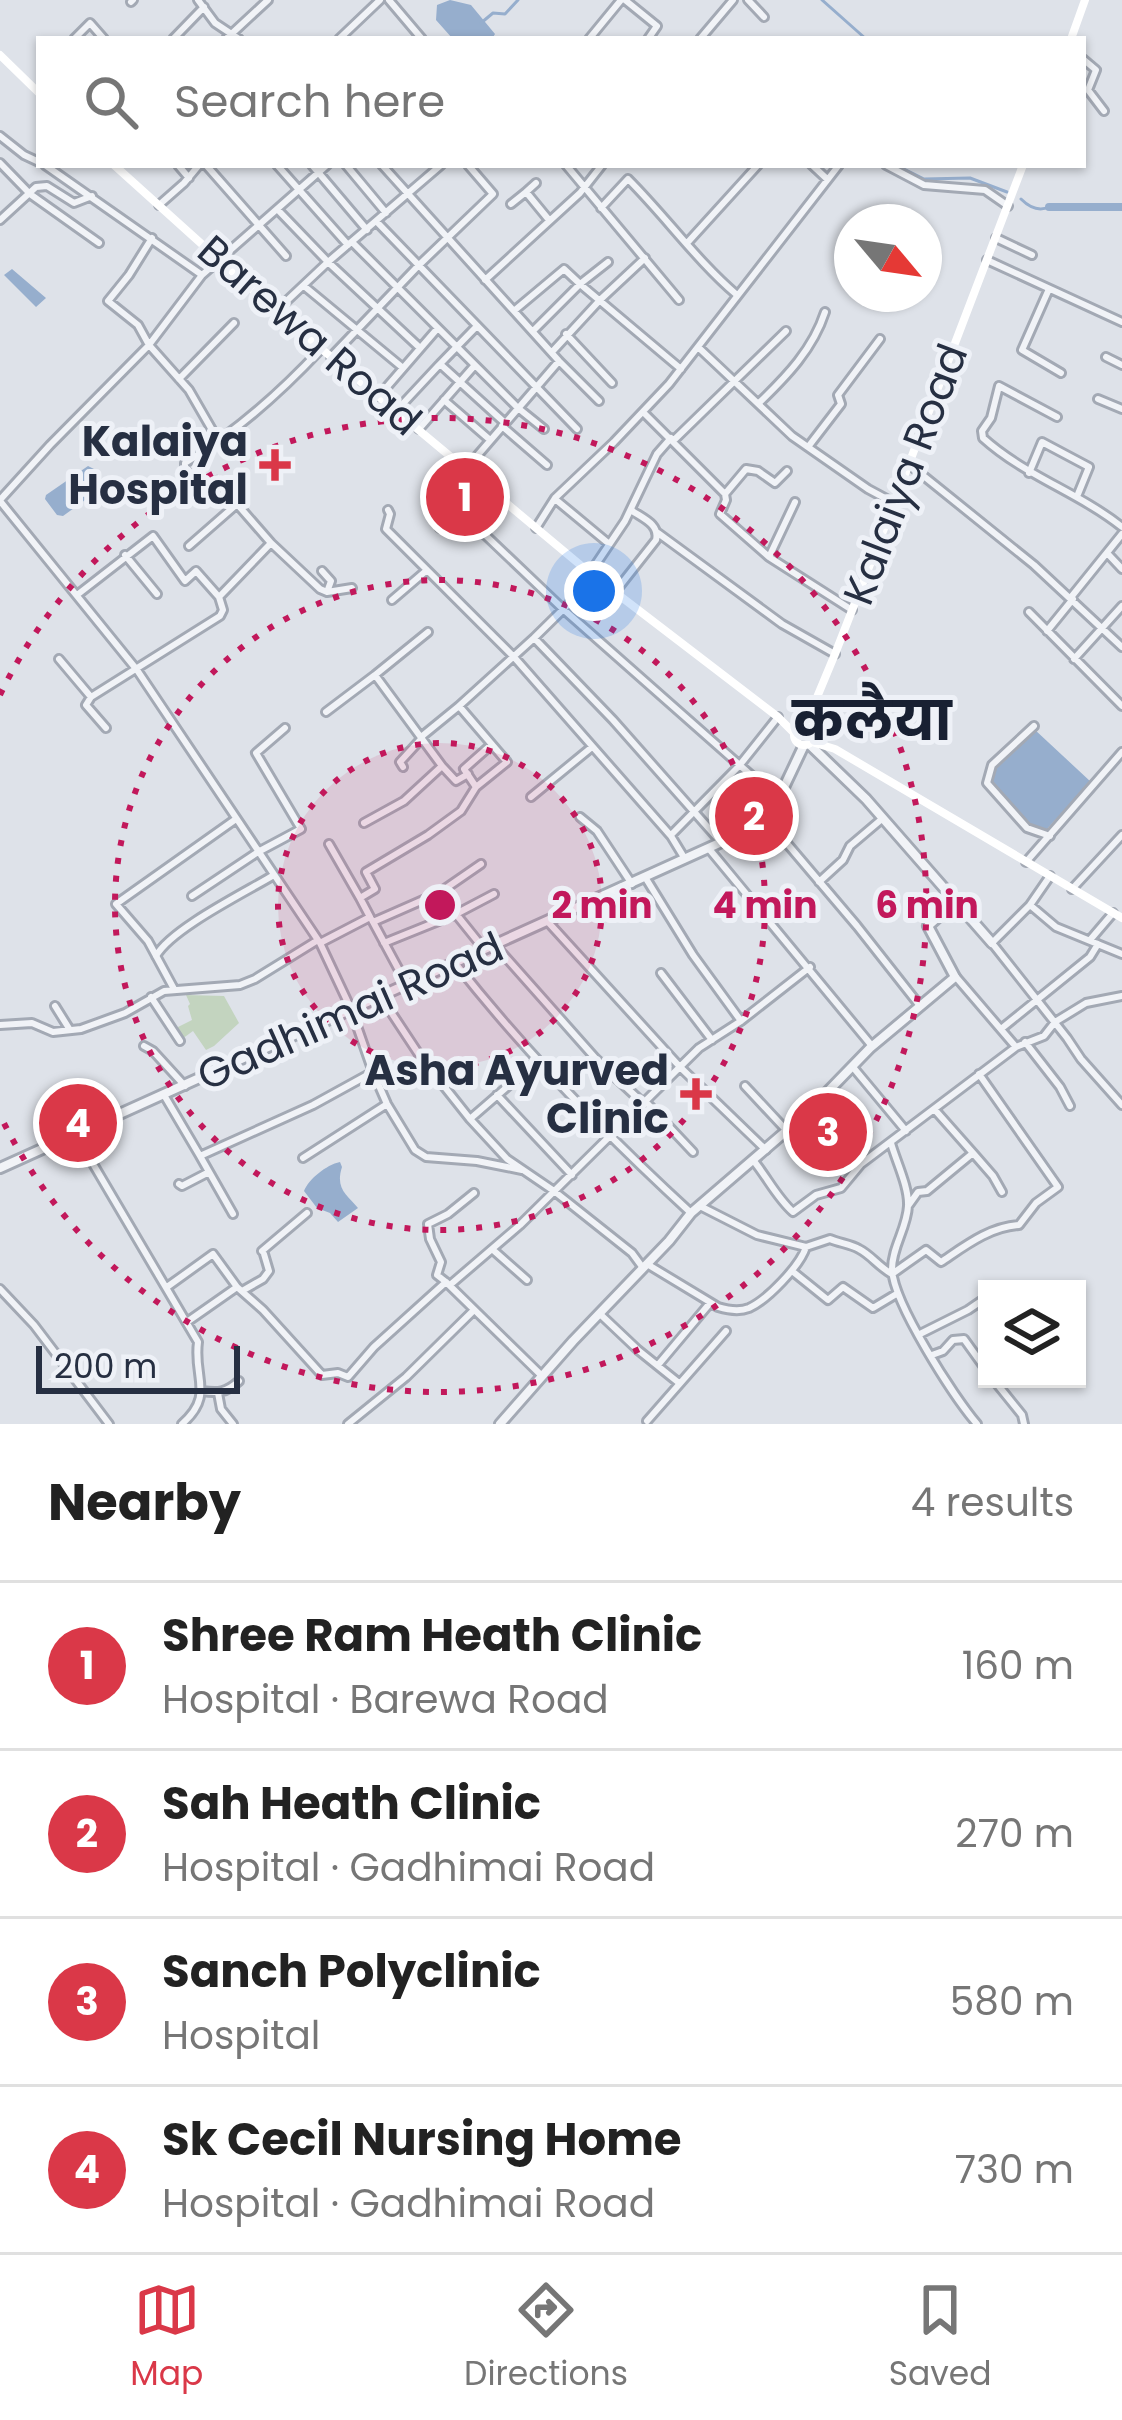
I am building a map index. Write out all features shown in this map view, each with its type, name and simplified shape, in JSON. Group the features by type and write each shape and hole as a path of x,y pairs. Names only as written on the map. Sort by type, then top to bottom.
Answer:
{"main road":[{"path":"1072,36 1085,0"},
{"path":"0,55 36,90"},
{"name":"Barewa Road","path":"118,168 277,311 536,528 778,717 1119,914"},
{"name":"Kalaiya Road","path":"803,735 1022,168"}],"street":[{"path":"233,36 268,0"},
{"path":"592,36 623,0 657,26 649,36"},
{"path":"703,36 734,0"},
{"path":"748,0 764,16"},
{"path":"342,36 379,1 419,36"},
{"path":"174,36 201,3 231,36"},
{"path":"77,36 90,23 101,36"},
{"path":"1086,62 1096,70 1088,94 1104,111"},
{"path":"30,84 36,78"},
{"path":"0,136 36,161"},
{"path":"0,163 28,192 99,243"},
{"path":"48,168 202,275"},
{"path":"181,168 189,178"},
{"path":"158,206 199,168"},
{"path":"205,168 286,256"},
{"path":"280,168 437,329 544,429"},
{"path":"348,168 386,213"},
{"path":"385,168 599,401"},
{"path":"277,311 438,168"},
{"path":"331,357 493,194 471,168"},
{"path":"568,168 679,299"},
{"path":"485,280 600,168"},
{"path":"688,242 754,168"},
{"path":"815,168 827,179"},
{"path":"536,528 555,498 681,369 836,168"},
{"path":"892,168 924,185 985,190 1008,206"},
{"path":"367,230 315,169 299,190 202,275 149,345 0,501 137,670 319,941 351,1009 373,1072 415,1150 427,1157 522,1171"},
{"path":"602,208 628,179 708,270 737,295"},
{"path":"511,204 536,182"},
{"path":"0,220 36,187 47,186 74,203 92,196"},
{"path":"526,191 550,221"},
{"path":"278,208 420,348"},
{"path":"376,221 577,429"},
{"path":"152,238 108,301 138,325 149,345 189,390 219,442"},
{"path":"996,238 1032,255"},
{"path":"552,352 645,258"},
{"path":"988,260 1122,322"},
{"path":"533,331 608,262"},
{"path":"515,310 564,269 681,369"},
{"path":"304,286 403,368"},
{"path":"1048,289 1022,350 1061,373"},
{"path":"759,403 807,351 825,312"},
{"path":"179,379 234,323"},
{"path":"397,410 476,327"},
{"path":"379,396 437,329"},
{"path":"404,766 400,762 421,738 514,657 593,575 657,454 786,331"},
{"path":"566,334 612,383"},
{"path":"808,447 841,404 838,395 880,340"},
{"path":"698,347 792,436 894,503"},
{"path":"322,349 290,383 219,442 185,463 198,492 217,481 320,590 352,588"},
{"path":"1106,358 1122,365"},
{"path":"445,493 559,361"},
{"path":"440,364 548,465"},
{"path":"419,430 475,365"},
{"path":"1047,631 1122,530 1077,495 1028,473 983,438 982,431 991,418 999,386 1057,417"},
{"path":"1098,399 1122,410"},
{"path":"444,400 489,439"},
{"path":"643,412 725,494 720,514 769,557 852,610"},
{"path":"1028,473 1042,442 1089,467 1077,495"},
{"path":"910,465 1072,598 1122,647"},
{"path":"725,494 746,469 775,483 787,470"},
{"path":"163,502 195,486"},
{"path":"555,498 608,543"},
{"path":"769,557 795,502"},
{"path":"189,546 237,504"},
{"path":"440,528 458,508 563,609 780,800"},
{"path":"388,510 386,529 514,657 686,859"},
{"path":"631,510 782,624 835,654"},
{"path":"615,592 658,533"},
{"path":"77,595 153,536 184,581 196,571 219,597 223,610 91,697 86,705 106,728"},
{"path":"219,597 271,543"},
{"path":"1107,554 1122,569"},
{"path":"125,555 157,594"},
{"path":"392,600 427,570"},
{"path":"322,571 331,580 327,592"},
{"path":"1074,659 1122,606"},
{"path":"1029,612 1122,706"},
{"path":"326,712 428,632"},
{"path":"534,638 722,844"},
{"path":"59,658 91,697"},
{"path":"374,675 456,781 468,774"},
{"path":"360,898 375,889 366,872 460,811 476,787 507,762 460,706"},
{"path":"671,836 739,766 778,717"},
{"path":"398,725 407,718"},
{"path":"1034,726 992,765 987,783 1028,828 1050,836"},
{"path":"192,896 301,829 256,753 284,728"},
{"path":"920,1006 768,821 803,735 956,901 1122,1106"},
{"path":"476,787 464,769 491,745"},
{"path":"531,797 592,747"},
{"path":"1026,862 1122,752"},
{"path":"364,824 404,801 442,766"},
{"path":"580,817 597,831 632,884"},
{"path":"819,882 883,818"},
{"path":"174,989 148,941 116,904 236,819"},
{"name":"Gadhimai Road","path":"0,1168 768,821"},
{"path":"1072,889 1122,835"},
{"path":"329,844 406,985"},
{"path":"710,850 872,1046"},
{"path":"0,1025 32,1023 53,1032 81,1029 174,989 240,985 319,941 439,893 481,864"},
{"path":"156,956 157,950 182,931 274,875"},
{"path":"992,943 1030,905 1050,876"},
{"path":"645,877 741,1021"},
{"path":"439,893 484,949"},
{"path":"384,943 494,894"},
{"path":"956,901 928,926 956,977 1060,1088 1070,1106"},
{"path":"1030,905 1056,927 1122,954"},
{"path":"1001,1029 1090,957 1094,942 1119,914"},
{"path":"548,922 680,1066 766,1150"},
{"path":"495,945 596,1059 693,1152"},
{"path":"456,964 537,1061 610,1137 695,1209 806,1247 830,1239 857,1247 892,1274"},
{"path":"167,1287 213,1254 322,1375 348,1377 374,1347 554,1191 699,1048 810,967"},
{"path":"661,973 712,1040"},
{"path":"500,1424 695,1209 787,1131 872,1046 956,977"},
{"path":"753,1160 793,1212 817,1195 841,1188 861,1164 979,1074 1021,1045 1044,1036 1055,1022 1086,1003 1122,995"},
{"path":"151,997 180,1041"},
{"path":"381,998 420,1056 507,1159 645,1266 710,1303 730,1311 747,1310 792,1271 806,1247"},
{"path":"56,1006 70,1030"},
{"path":"144,1046 185,1086"},
{"path":"470,1119 537,1061"},
{"path":"852,1066 905,1131"},
{"path":"200,1156 373,1072"},
{"path":"892,1274 926,1250 941,1262 986,1234 1018,1225 1058,1187 979,1074"},
{"path":"746,1086 787,1131"},
{"path":"164,1095 233,1214"},
{"path":"497,1095 572,1174"},
{"path":"303,1158 388,1104"},
{"path":"935,1110 1002,1192"},
{"path":"76,1135 198,1342 202,1390 198,1410 182,1424"},
{"path":"891,1143 908,1206"},
{"path":"974,1154 918,1192 908,1206 892,1274 920,1334 977,1424"},
{"path":"179,1184 209,1172"},
{"path":"474,1193 428,1224 441,1262 437,1275 541,1376"},
{"path":"187,1322 263,1279 269,1271 263,1253 307,1213"},
{"path":"492,1249 527,1280"},
{"path":"792,1271 828,1300 843,1287 873,1308 898,1293"},
{"path":"0,1289 34,1325 110,1424"},
{"path":"658,1365 710,1303"},
{"path":"920,1334 978,1303"},
{"path":"348,1424 406,1377 473,1311"},
{"path":"601,1314 681,1384"},
{"path":"647,1421 726,1330"},
{"path":"932,1355 959,1337 978,1358"},
{"path":"202,1390 218,1393 239,1381"},
{"path":"1000,1388 1024,1424"},
{"path":"218,1393 221,1409 232,1424"}],"green space":[{"path":"186,995 224,996 239,1023 206,1050 193,1031 182,1039 174,1029 192,1020"}],"water":[{"path":"450,0 471,5 495,34 450,36 436,20 437,5"},
{"path":"12,269 46,298 36,307 4,275"},
{"path":"88,466 103,481 99,490 63,516 57,515 46,495"},
{"path":"1034,729 1091,782 1044,832 1028,824 989,782 1001,759"},
{"path":"340,1162 341,1186 358,1208 338,1222 317,1208 304,1191 319,1173"}],"waterway":[{"path":"481,23 493,13 505,14 518,0"},
{"path":"822,0 863,36"},
{"path":"902,168 924,179 970,178 1007,192"},
{"path":"1021,199 1034,208 1049,207"},
{"path":"1049,207 1122,207"}],"place":[{"name":"Kalaiya Hospital","path":"275,465"},
{"name":"Shree Ram Heath Clinic","path":"465,497"},
{"name":"Sah Heath Clinic","path":"754,816"},
{"name":"Asha Ayurved Clinic","path":"696,1094"},
{"name":"Sk Cecil Nursing Home","path":"78,1123"},
{"name":"Sanch Polyclinic","path":"828,1132"}],"district":[{"name":"कलैया","path":"872,721"}]}
